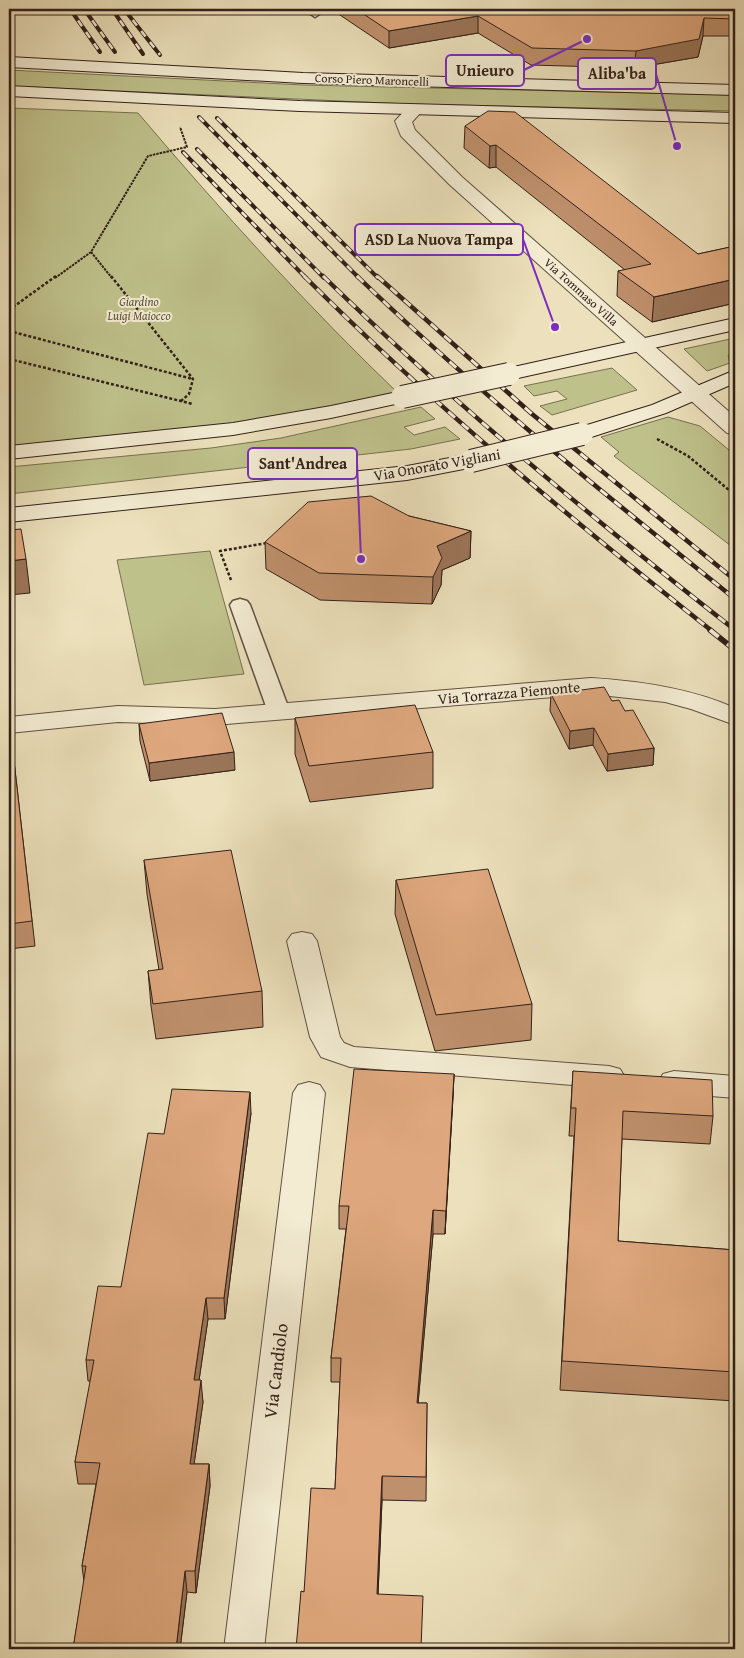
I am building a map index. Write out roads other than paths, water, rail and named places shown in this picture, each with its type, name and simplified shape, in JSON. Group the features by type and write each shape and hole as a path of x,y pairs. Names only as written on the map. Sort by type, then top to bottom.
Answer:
{"main road":[{"name":"Corso Piero Maroncelli","path":"9,62 303,78 735,90"},
{"name":"Corso Piero Maroncelli","path":"9,91 415,110 735,118"},
{"name":"Via Tommaso Villa","path":"415,110 403,121 407,132 456,181 735,428"},
{"path":"9,453 233,429 330,412 735,324"},
{"name":"Via Onorato Vigliani","path":"9,515 407,473 471,461 582,434 623,421 696,394 735,376"},
{"name":"Via Torrazza Piemonte","path":"9,726 118,714 215,717 591,686 630,688 667,693 735,717"},
{"path":"302,941 325,1038 332,1050 350,1057 735,1087"},
{"name":"Via Candiolo","path":"244,1649 309,1093"}],"lane":[{"path":"240,605 279,712"}],"railway":[{"path":"70,9 100,52"},
{"path":"84,9 115,52"},
{"path":"112,9 143,54"},
{"path":"124,9 160,55"},
{"path":"199,117 357,276"},
{"path":"217,118 378,278"},
{"path":"197,149 324,278"},
{"path":"183,152 305,277"},
{"path":"323,276 422,369 524,459 735,630"},
{"path":"357,276 495,402 590,482 735,599"},
{"path":"377,276 532,414 735,580"},
{"path":"305,277 402,370 503,460 712,631"},
{"path":"710,630 735,650"}],"place":[{"name":"Unieuro","path":"587,39"},
{"name":"Aliba'ba","path":"677,146"},
{"name":"ASD La Nuova Tampa","path":"555,327"},
{"name":"Sant'Andrea","path":"361,559"}],"park label":[{"name":"Giardino Luigi Maiocco","path":"139,309"}]}
